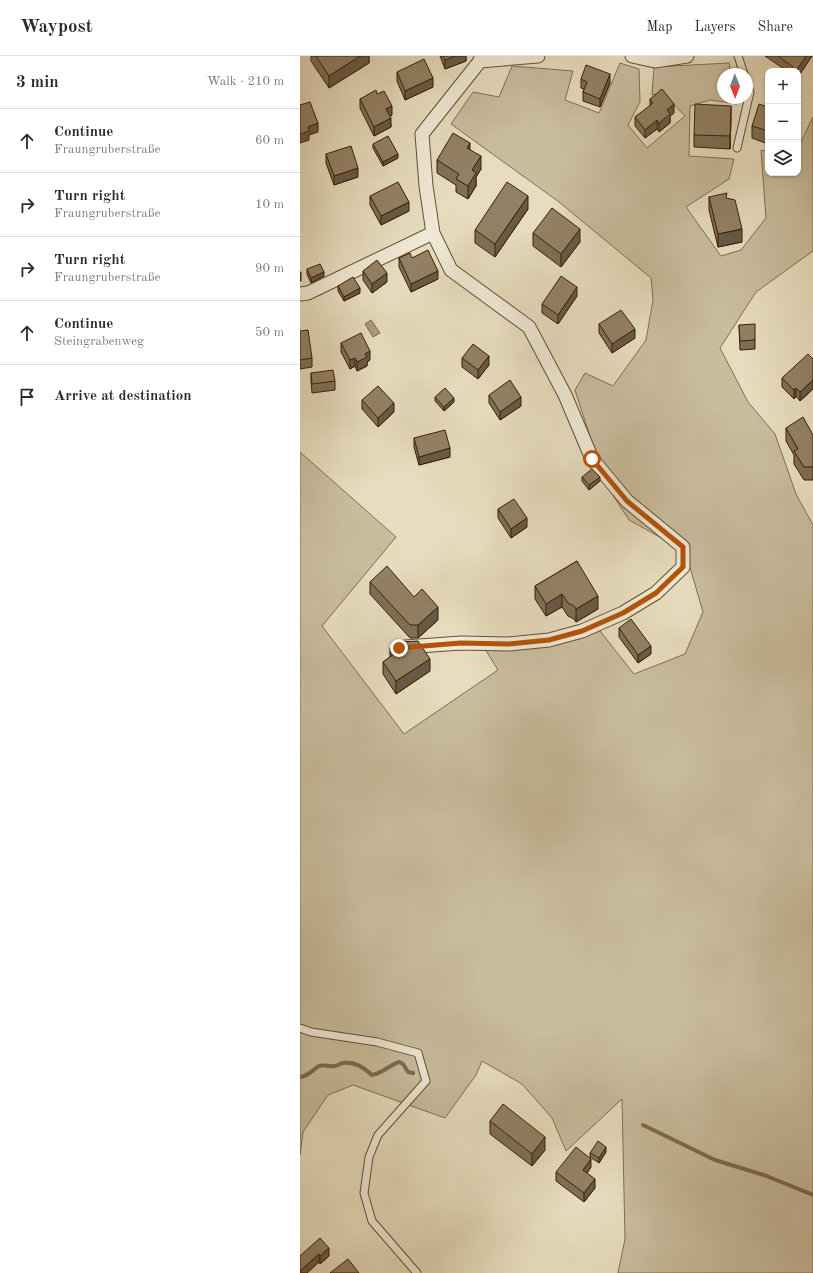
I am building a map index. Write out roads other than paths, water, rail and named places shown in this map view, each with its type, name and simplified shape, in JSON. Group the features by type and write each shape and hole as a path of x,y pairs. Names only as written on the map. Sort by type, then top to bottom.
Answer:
{"street":[{"path":"399,648 461,643 509,644 549,640 582,631 623,613 656,593 683,567 683,547 627,501 592,459 565,395 529,327 451,270 433,233 426,186 422,134 481,58 538,56"},
{"path":"632,56 655,61 687,56"},
{"path":"300,294 308,293 433,233"}],"lane":[{"path":"738,56 742,68"},
{"path":"737,148 747,104"},
{"path":"300,1028 311,1032 377,1042 418,1053 426,1081 378,1135 369,1157 364,1193 372,1221 417,1273"}],"waterway":[{"path":"300,1077 308,1074 319,1066 337,1066 342,1063 351,1063 359,1066 372,1075 379,1073 399,1062 403,1064 408,1072 413,1073"},
{"path":"643,1125 715,1160 764,1175 813,1195"}]}
